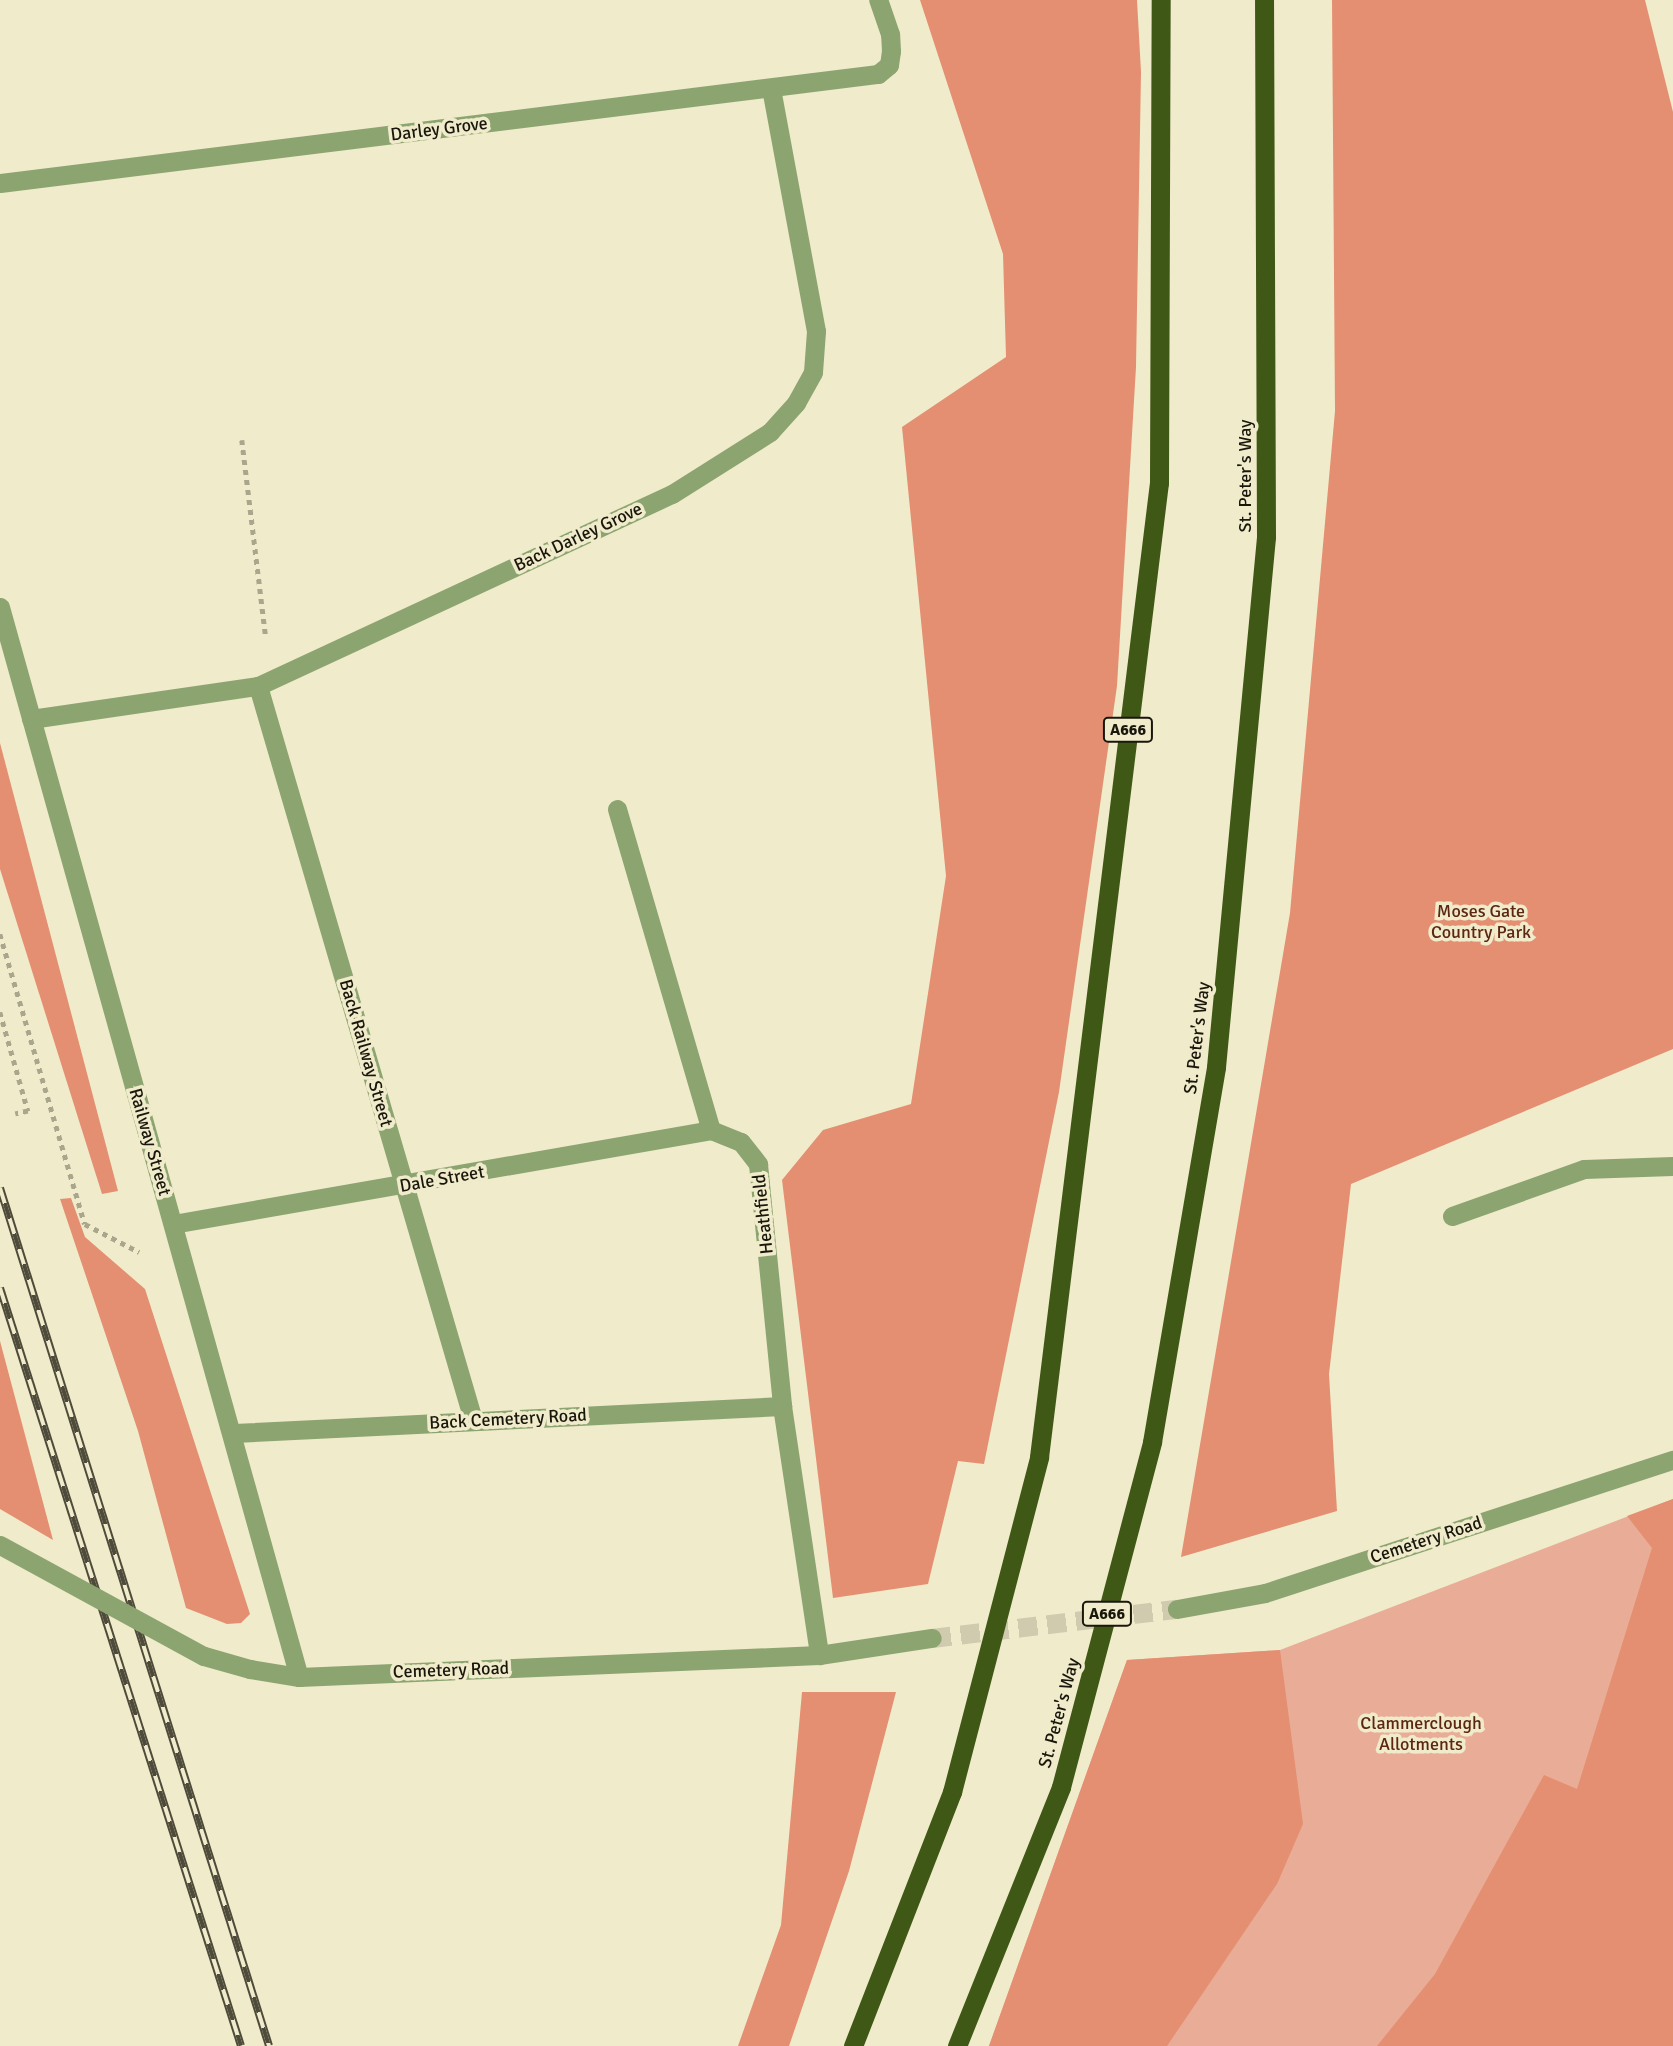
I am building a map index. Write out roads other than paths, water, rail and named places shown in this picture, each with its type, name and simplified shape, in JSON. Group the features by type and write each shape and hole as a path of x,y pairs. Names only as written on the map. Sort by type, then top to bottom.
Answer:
{"highway":[{"name":"A666","path":"853,2046 952,1792 1039,1457 1159,483 1161,0"},
{"name":"St. Peter's Way","path":"957,2046 1061,1787 1152,1442 1216,1067 1266,537 1264,0"}],"street":[{"name":"Darley Grove","path":"0,183 878,74 889,65 891,51 890,34 878,0"},
{"name":"Back Darley Grove","path":"31,719 265,683 672,494 770,432 796,403 813,372 816,331 771,88"},
{"name":"Railway Street","path":"0,607 234,1433 299,1677"},
{"name":"Back Railway Street","path":"265,683 473,1420"},
{"path":"617,809 711,1130"},
{"name":"Dale Street","path":"173,1224 405,1186 711,1130"},
{"name":"Heathfield","path":"711,1130 741,1142 758,1164 782,1406 820,1656"},
{"path":"1452,1216 1584,1169 1673,1166"},
{"name":"Back Cemetery Road","path":"234,1433 782,1406"},
{"name":"Cemetery Road","path":"1177,1609 1265,1593 1673,1460"},
{"name":"Cemetery Road","path":"0,1545 204,1656 250,1669 299,1677 820,1656 932,1638"}],"tunnel":[{"path":"932,1638 1177,1609"}],"railway":[{"path":"0,1188 269,2046"},
{"path":"0,1288 241,2046"}],"park label":[{"name":"Moses Gate Country Park","path":"1481,922"},
{"name":"Clammerclough Allotments","path":"1421,1734"}]}
